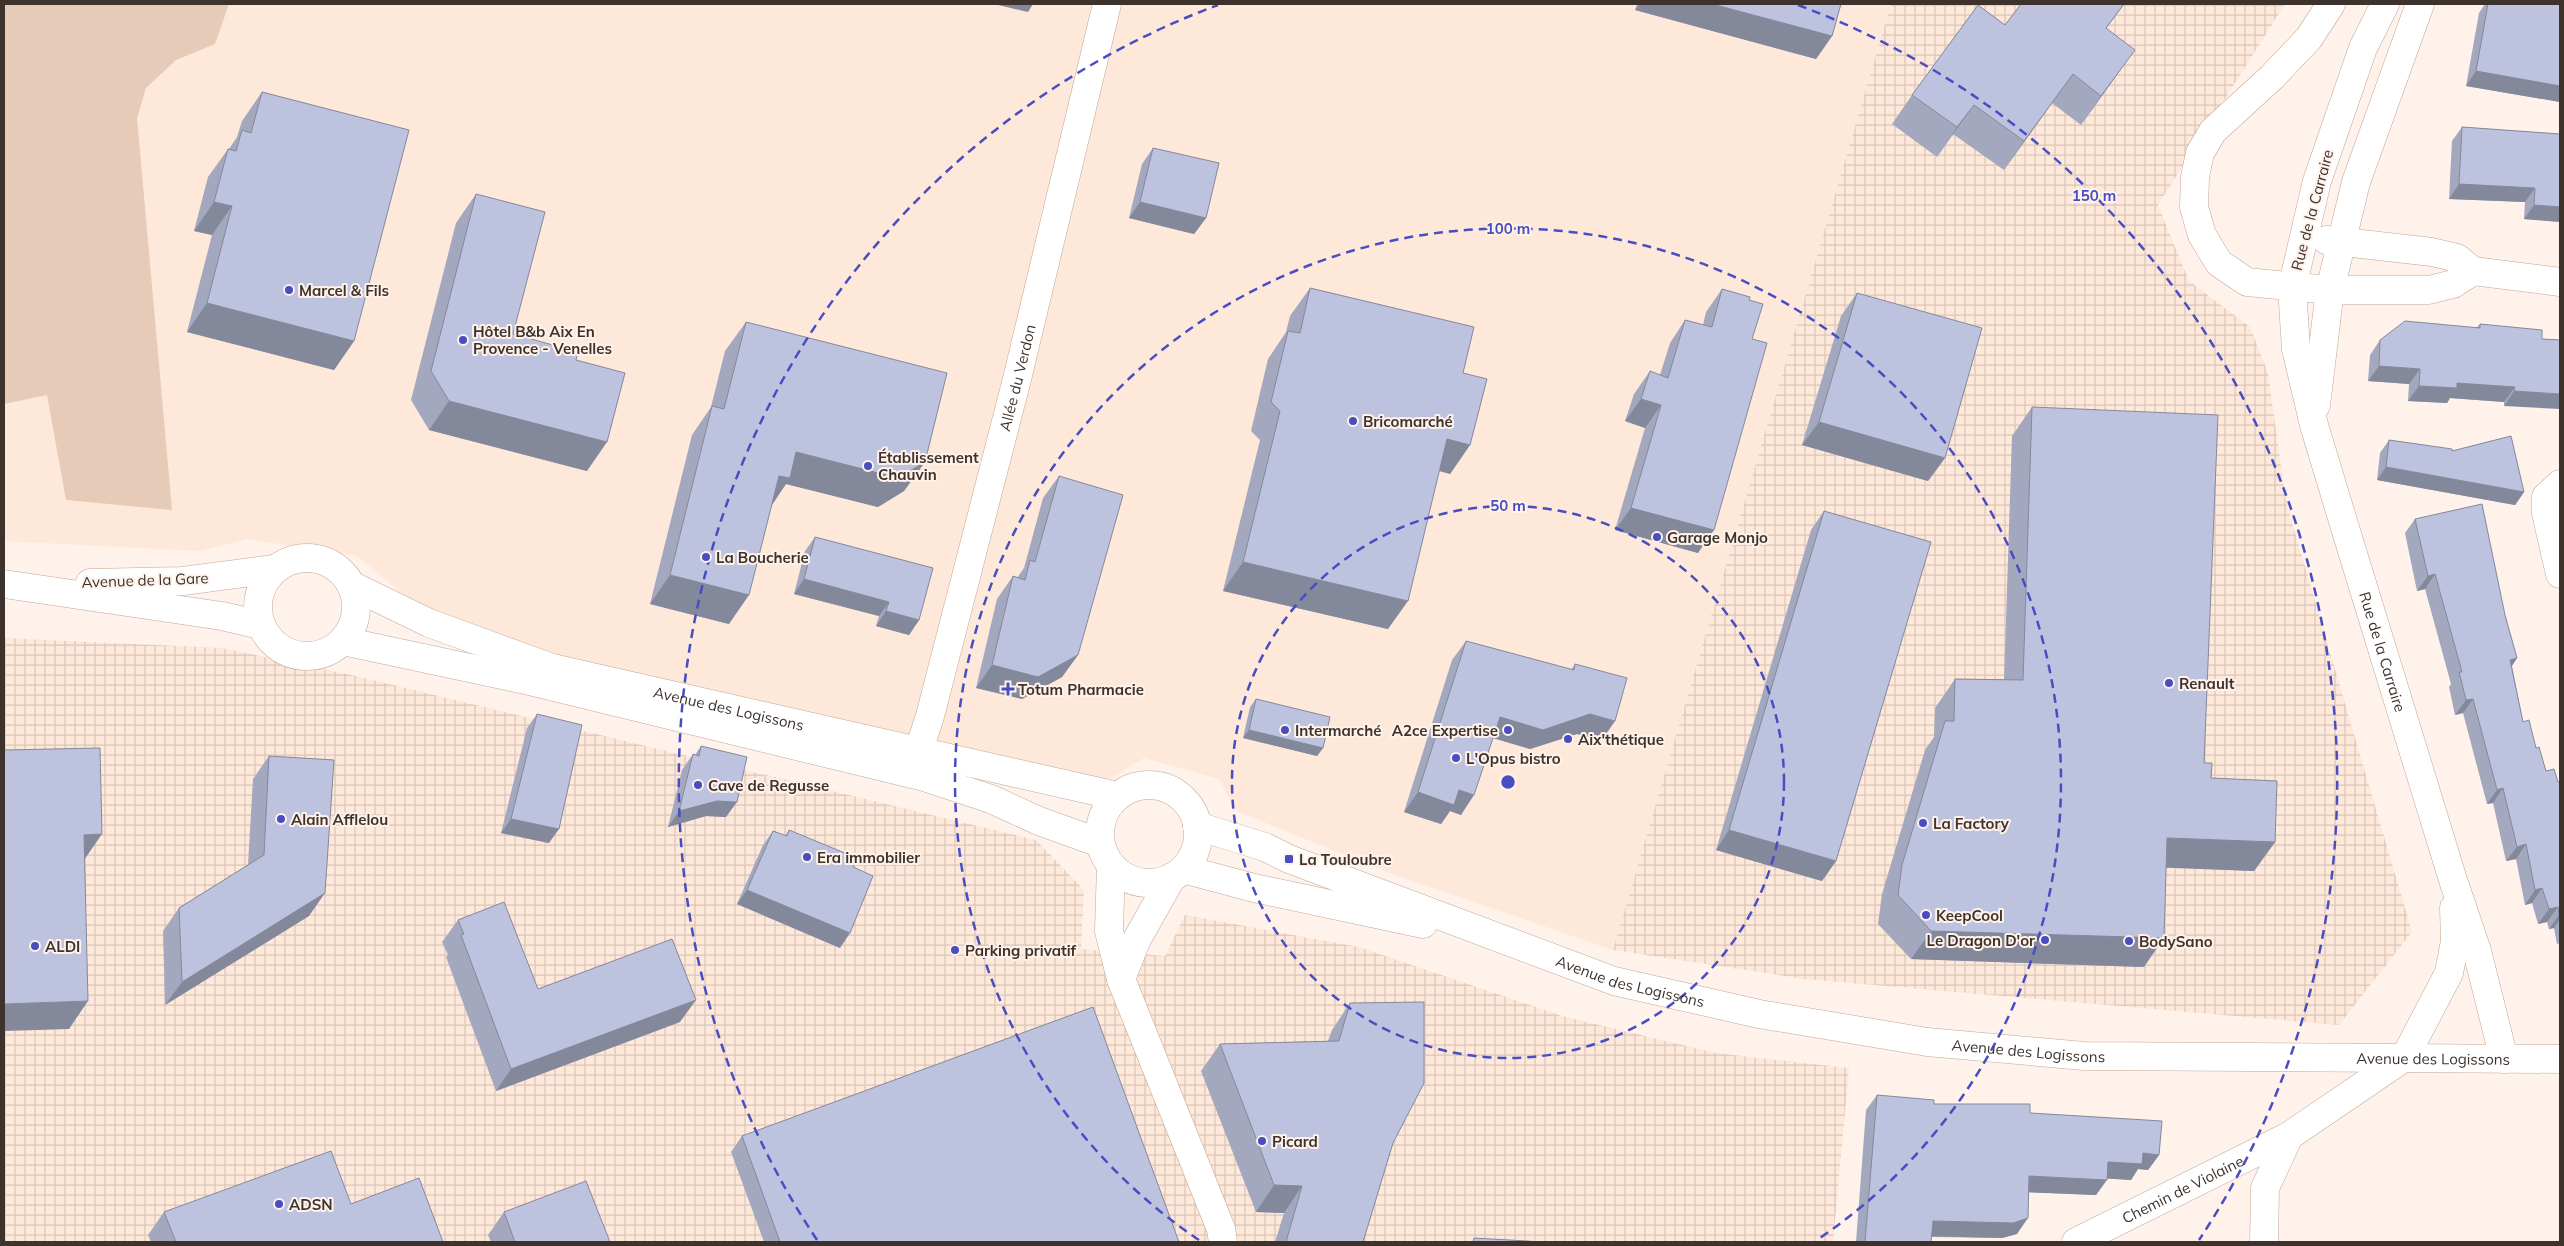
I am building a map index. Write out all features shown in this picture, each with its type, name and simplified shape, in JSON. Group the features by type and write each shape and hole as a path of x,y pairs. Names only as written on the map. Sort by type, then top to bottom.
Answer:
{"street":[{"name":"Allée du Verdon","path":"919,750 930,716 1017,379 1107,4"},
{"path":"2331,4 2309,38 2272,77 2213,131 2200,153 2195,177 2194,207 2202,235 2219,263 2247,282 2292,288 2429,290 2453,284 2473,271"},
{"name":"Rue de la Carraire","path":"2385,4 2363,48 2316,181 2292,288 2296,349 2314,425 2452,880 2478,951 2504,1059"},
{"name":"Rue de la Carraire","path":"2314,425 2330,290 2344,242 2356,182 2419,7"},
{"path":"2303,237 2432,252 2457,258 2473,271 2560,282"},
{"path":"2560,484 2546,498 2546,513 2560,574"},
{"name":"Avenue de la Gare","path":"10,584 183,581 274,569 294,559 316,558 342,572 351,585"},
{"path":"274,569 264,581 259,595 257,610 261,625 269,639 282,650 297,656 314,656 329,651 343,641 352,629 356,614 356,600 351,585"},
{"name":"Avenue de la Gare","path":"10,584 222,616 261,625"},
{"name":"Avenue des Logissons","path":"351,585 429,623 552,668 919,750 1050,783 1117,796"},
{"name":"Avenue des Logissons","path":"343,641 521,679 924,777 991,799 1105,854"},
{"path":"1121,979 1136,941 1178,873 1193,856 1197,841 1197,826 1192,811 1172,791 1159,786 1146,785 1132,788 1117,796 1106,810 1100,826 1105,854 1109,931 1121,979 1221,1229 1223,1242"},
{"name":"Avenue des Logissons","path":"1197,826 1265,847 1289,859 1614,981 1758,1014 1927,1042 2084,1056 2560,1059"},
{"path":"1105,854 1131,880 1144,883 1159,882 1178,873"},
{"name":"Avenue des Logissons","path":"1178,873 1510,943"},
{"name":"Rue de la Carraire","path":"2405,1057 2449,973 2456,941 2452,880"},
{"name":"Chemin de Violaine","path":"2076,1242 2289,1136 2405,1057"},
{"path":"2264,1242 2265,1188 2289,1136"}],"shaded area":[{"path":"4,4 1891,4 1613,950 1395,875 1236,811 1219,779 1144,758 1109,779 1070,776 550,654 423,611 357,556 248,539 200,551 4,541"},
{"path":"4,4 229,4 215,44 176,60 146,88 137,118 172,510 66,500 47,395 4,404"},
{"path":"1891,4 2285,4 2158,205 2189,281 2250,327 2268,373 2286,502 2412,932 2339,1025 1804,979 1613,950"},
{"path":"4,638 222,648 356,676 1036,840 1084,890 1081,949 1165,956 1185,915 1359,947 1562,1016 1716,1053 1849,1068 1833,1242 4,1242"}],"building":[{"path":"1712,4 1841,4 1832,36"},
{"path":"2021,4 2124,4 2106,28 2135,50 2101,96 2073,74 2024,141 1974,105 1957,127 1912,95 1978,5 2005,25"},
{"path":"2488,4 2560,4 2560,86 2476,71"},
{"path":"262,92 409,130 354,341 207,303 232,206 214,202 228,149 236,151 242,130 251,133"},
{"path":"2462,127 2560,134 2560,207 2534,205 2535,188 2459,184"},
{"path":"1153,148 1219,163 1206,218 1140,202"},
{"name":"Hôtel B&b Aix En Provence - Venelles","path":"476,194 545,212 513,334 578,352 576,360 625,373 607,442 449,401 431,371"},
{"path":"1310,288 1474,327 1463,373 1487,379 1470,445 1447,439 1408,601 1243,562 1280,411 1271,402 1288,331 1300,333"},
{"path":"1722,289 1750,297 1749,300 1763,304 1752,339 1767,343 1714,530 1631,508 1661,405 1641,399 1650,371 1668,378 1685,320 1712,327"},
{"path":"1857,293 1982,328 1945,458 1819,422"},
{"path":"2405,321 2480,328 2480,324 2542,330 2542,339 2560,340 2560,394 2514,391 2515,387 2457,383 2457,388 2419,386 2420,369 2379,366 2380,340"},
{"path":"746,322 947,373 925,462 898,478 796,452 790,478 779,476 749,595 670,575 712,406 724,409"},
{"path":"2032,407 2218,415 2204,763 2212,763 2211,778 2277,781 2275,842 2167,838 2164,938 1931,931 1898,895 1902,865 1945,721 1954,721 1955,679 2023,680"},
{"path":"2511,436 2524,492 2386,467 2389,440 2452,449 2452,451"},
{"path":"1059,476 1123,495 1078,655 1038,677 992,665 1013,576 1025,580 1030,560 1035,562"},
{"path":"2482,504 2505,615 2517,658 2510,660 2523,722 2529,720 2536,748 2539,747 2546,771 2554,769 2558,782 2560,781 2560,915 2558,907 2549,909 2542,888 2535,890 2526,844 2517,847 2503,788 2497,790 2473,699 2466,700 2459,672 2462,672 2435,574 2428,576 2415,519"},
{"path":"1824,511 1931,542 1836,861 1729,830"},
{"path":"815,537 933,568 919,620 886,611 889,602 804,579"},
{"path":"1466,641 1574,670 1575,664 1627,678 1615,721 1590,714 1543,730 1500,717 1474,795 1459,790 1454,805 1418,792"},
{"path":"1256,699 1330,717 1323,748 1249,730"},
{"path":"537,714 582,725 559,829 511,819"},
{"path":"701,746 747,757 737,802 717,801 679,811 693,754 699,756"},
{"path":"100,748 102,834 84,835 88,1001 4,1004 4,750"},
{"path":"269,756 334,760 325,893 182,982 179,908 264,855"},
{"path":"789,830 857,858 853,867 873,876 850,933 747,890 773,831 787,836"},
{"path":"504,902 538,989 672,939 696,1000 511,1069 461,935 464,934 458,920"},
{"path":"1424,1002 1424,1083 1393,1143 1363,1242 1286,1242 1302,1186 1274,1185 1220,1044 1339,1041 1350,1003"},
{"path":"1093,1007 1179,1242 780,1242 742,1136"},
{"path":"1877,1095 1934,1100 1934,1104 2030,1104 2030,1113 2162,1121 2159,1155 2143,1153 2142,1164 2108,1162 2107,1180 2029,1176 2028,1218 2013,1223 1933,1221 1931,1242 1865,1242"},
{"path":"331,1151 351,1204 419,1178 443,1242 176,1242 164,1212"},
{"path":"586,1181 610,1242 515,1242 504,1212"},
{"path":"1474,1238 1527,1241 1540,1242 1473,1242"}],"place":[{"name":"Marcel & Fils","path":"289,290"},
{"name":"Hôtel B&b Aix En Provence - Venelles","path":"463,340"},
{"name":"Bricomarché","path":"1353,421"},
{"name":"Établissement Chauvin","path":"868,466"},
{"name":"Garage Monjo","path":"1657,537"},
{"name":"La Boucherie","path":"706,557"},
{"name":"Renault","path":"2169,683"},
{"name":"Totum Pharmacie","path":"1008,689"},
{"name":"Intermarché","path":"1285,730"},
{"name":"A2ce Expertise","path":"1508,730"},
{"name":"Aix'thétique","path":"1568,739"},
{"name":"L'Opus bistro","path":"1456,758"},
{"name":"Cave de Regusse","path":"698,785"},
{"name":"Alain Afflelou","path":"281,819"},
{"name":"La Factory","path":"1923,823"},
{"name":"Era immobilier","path":"807,857"},
{"name":"La Touloubre","path":"1289,859"},
{"name":"KeepCool","path":"1926,915"},
{"name":"Le Dragon D'or","path":"2045,940"},
{"name":"BodySano","path":"2129,941"},
{"name":"ALDI","path":"35,946"},
{"name":"Parking privatif","path":"955,950"},
{"name":"Picard","path":"1262,1141"},
{"name":"ADSN","path":"279,1204"}]}
